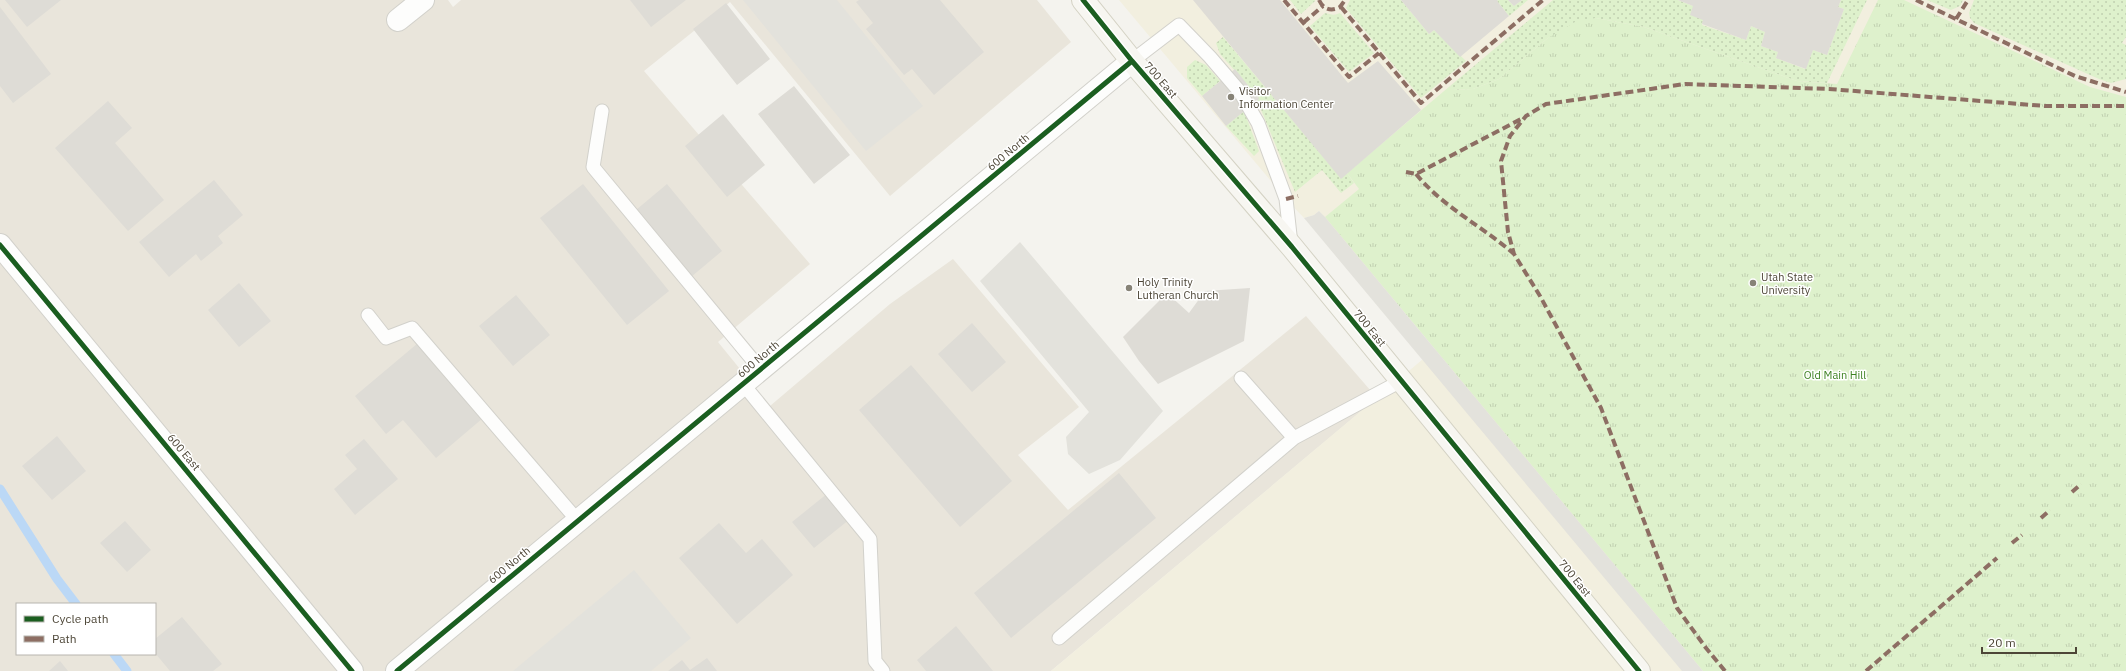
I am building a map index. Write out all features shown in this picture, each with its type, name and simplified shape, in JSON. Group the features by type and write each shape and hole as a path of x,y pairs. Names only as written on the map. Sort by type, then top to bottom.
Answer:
{"main road":[{"name":"700 East","path":"1082,0 1132,61 1292,247 1639,671"}],"street":[{"path":"398,20 423,0"},
{"name":"600 North","path":"397,671 1132,61"},
{"name":"600 East","path":"0,245 352,671"}],"lane":[{"path":"1132,61 1179,25 1210,57 1240,92 1258,123 1286,199 1292,247"},
{"path":"602,111 593,167 761,370"},
{"path":"368,315 386,338 412,328 578,521"},
{"path":"1241,378 1294,438"},
{"path":"1059,638 1294,438 1401,382"},
{"path":"743,384 870,539 875,661 882,671"}],"shaded area":[{"path":"0,0 448,0 453,7 461,0 1037,0 1071,42 890,196 730,2 644,71 810,264 718,342 770,406 890,304 953,259 1079,407 1018,455 1068,510 1306,316 1377,398 1051,671 0,671"},
{"path":"743,0 837,0 923,106 866,151"},
{"name":"Old Main Hill","path":"1119,0 2126,0 2126,671 1051,671 1435,349 1319,211 1314,215 1304,218 1286,199"},
{"path":"1319,211 1703,671 1682,671 1304,218 1314,215"},
{"path":"1020,242 1163,411 1120,460 1089,474 1068,454 1066,437 1089,412 980,281"},
{"path":"634,570 691,638 651,671 513,671"}],"green space":[{"path":"1290,0 1315,0 1315,1 1301,14"},
{"path":"1350,0 1401,0 1429,34 1434,30 1466,61 1421,98 1346,8"},
{"path":"1508,0 1514,6 1522,0 1528,0 1509,16 1497,1"},
{"path":"1553,0 1678,0 1693,6 1703,20 1702,25 1746,40 1751,26 1765,32 1761,46 1778,52 1776,58 1805,69 1813,50 1827,55 1844,9 1838,7 1841,0 1867,0 1827,83 1797,81 1644,27 1596,18 1548,38 1499,79 1473,89 1453,90 1450,86"},
{"name":"Old Main Hill","path":"1878,0 1904,0 2090,87 2126,97 2126,671 1703,671 1325,217 1359,189 1347,173 1450,86 1454,90 1473,89 1499,79 1548,38 1575,22 1596,18 1644,27 1797,81 1837,84"},
{"path":"1927,0 1963,0 1960,6 1951,10"},
{"path":"1974,0 2126,0 2126,37 2122,43 2126,45 2126,79 2111,83 2099,79 1974,23 1970,18 1969,13"},
{"path":"1325,13 1334,15 1340,13 1374,53 1349,72 1310,26"},
{"path":"1223,37 1341,178 1347,173 1354,183 1341,193 1322,170 1295,192 1257,100 1259,98 1220,54 1216,43"},
{"path":"1195,60 1206,65 1220,81 1202,96 1187,78 1187,67"},
{"path":"1244,111 1259,151 1254,156 1226,126"}],"building":[{"path":"5,0 61,0 27,27"},
{"path":"630,0 686,0 651,27"},
{"path":"859,0 940,0 984,52 934,95 912,69 904,75 866,29 873,23 856,2"},
{"path":"1193,0 1280,0 1348,83 1378,61 1421,110 1341,179"},
{"path":"1401,0 1498,0 1497,1 1509,16 1460,57 1434,30 1429,34"},
{"path":"1508,0 1522,0 1514,6"},
{"path":"1678,0 1841,0 1838,7 1844,9 1827,55 1813,50 1806,69 1776,58 1778,52 1761,46 1765,32 1751,26 1746,40 1702,24 1703,20 1690,15 1693,6"},
{"path":"726,3 770,59 737,85 693,29"},
{"path":"0,7 51,74 13,103 0,86"},
{"name":"Visitor Information Center","path":"1235,69 1259,99 1226,126 1202,96"},
{"path":"794,86 850,155 814,184 758,114"},
{"path":"108,101 132,128 115,143 164,200 128,231 55,148"},
{"path":"723,114 765,165 727,197 685,146"},
{"path":"214,180 243,215 218,236 223,243 201,261 196,254 169,277 139,242"},
{"path":"583,184 669,291 627,325 540,218"},
{"path":"667,184 722,251 691,277 636,210"},
{"path":"239,283 271,321 239,347 208,310"},
{"path":"1250,288 1244,341 1158,384 1139,361 1123,337 1167,293 1189,313 1205,291"},
{"path":"516,295 550,335 513,366 479,326"},
{"path":"972,323 1006,362 972,392 938,354"},
{"path":"418,343 483,418 436,458 403,420 386,434 355,396"},
{"path":"911,365 1012,481 960,527 859,410"},
{"path":"57,436 86,471 52,500 22,466"},
{"path":"364,439 398,479 355,515 334,489 357,469 345,455"},
{"path":"1119,473 1156,518 1011,638 974,593"},
{"path":"828,493 850,519 814,548 792,522"},
{"path":"125,521 151,550 127,572 100,543"},
{"path":"719,523 746,553 762,539 793,575 737,624 679,558"},
{"path":"182,617 222,664 213,671 170,671 156,654 156,638"},
{"path":"956,626 993,671 926,671 917,660"},
{"path":"707,658 717,671 668,671 682,660 690,670"},
{"path":"60,661 68,671 49,671"}],"waterway":[{"path":"0,489 57,579 75,603"},
{"path":"115,655 127,671"}],"marked path":[{"path":"1284,0 1349,77 1379,53"},
{"path":"1319,0 1323,6 1328,9 1337,9 1345,0"},
{"path":"1341,7 1421,103 1543,0"},
{"path":"1916,0 2075,76 2126,92"},
{"path":"1956,19 1968,0"},
{"path":"1303,23 1323,6"},
{"path":"1725,671 1677,608 1601,408 1540,296 1514,254 1508,232 1501,161 1510,136 1526,116 1546,104 1685,84 1829,89 2045,106 2126,106"},
{"path":"1406,172 1416,174 1523,118"},
{"path":"1416,174 1451,207 1514,254"},
{"path":"1286,199 1298,196"},
{"path":"2072,492 2081,484"},
{"path":"2041,518 2050,510"},
{"path":"2012,543 2022,535"},
{"path":"1866,671 1997,558"}],"cycle path":[{"path":"1083,0 1132,61 1292,247 1639,671"},
{"path":"397,671 1132,61"},
{"path":"0,245 352,671"}],"place":[{"name":"Visitor Information Center","path":"1231,97"},
{"name":"Utah State University","path":"1753,283"},
{"name":"Holy Trinity Lutheran Church","path":"1129,288"}]}
